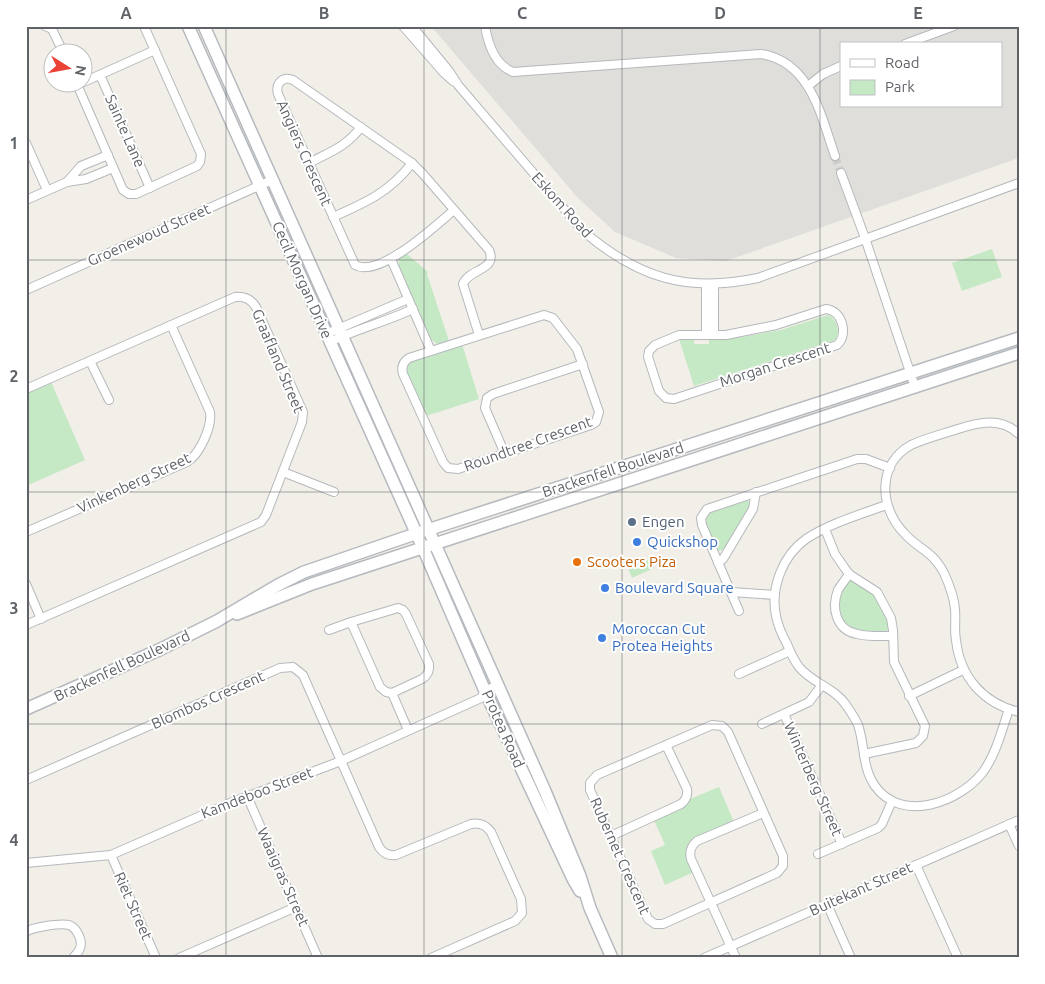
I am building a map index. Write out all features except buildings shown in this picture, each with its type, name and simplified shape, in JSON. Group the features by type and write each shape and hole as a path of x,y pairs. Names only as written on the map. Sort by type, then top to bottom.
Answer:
{"street":[{"path":"80,92 123,190 126,192 136,194 195,168 199,164 201,154 144,26"},
{"name":"Cecil Morgan Drive","path":"188,26 423,548"},
{"name":"Cecil Morgan Drive","path":"204,26 435,544"},
{"name":"Eskom Road","path":"403,26 444,73 458,85"},
{"name":"Eskom Road","path":"412,26 449,71 458,85 575,222 598,244 627,262 655,276 672,281 710,285 758,278 1019,183"},
{"path":"485,26 487,38 497,59 502,66 513,72 761,54 774,57 785,62 801,76 808,86 835,156"},
{"path":"910,42 954,26"},
{"path":"52,27 59,42"},
{"name":"Sainte Lane","path":"92,78 154,50"},
{"path":"808,86 823,74 840,66"},
{"name":"Sainte Lane","path":"100,75 150,188"},
{"name":"Angiers Crescent","path":"454,210 407,249 391,259 368,268 356,265 308,163 277,91 278,84 283,80 293,80 412,163 454,210 489,250 492,256 489,265 467,276 463,284 478,335"},
{"path":"308,163 339,148 353,138 361,127"},
{"path":"26,143 46,190"},
{"path":"67,182 81,166 108,155"},
{"path":"333,217 374,198 405,172 412,163"},
{"path":"26,200 67,182 86,179 113,168"},
{"path":"841,173 866,238 915,387"},
{"name":"Groenewoud Street","path":"26,290 272,180"},
{"path":"391,259 431,351"},
{"path":"710,285 710,335"},
{"name":"Graafland Street","path":"26,389 235,297 244,297 254,303 303,412 302,422 266,515 257,525 26,625"},
{"path":"328,338 372,314 408,299"},
{"name":"Morgan Crescent","path":"826,309 837,313 844,333 837,345 674,399 663,396 649,360 651,349 655,345 679,335 710,335 726,335 783,324 826,309"},
{"path":"340,332 377,324 413,310"},
{"path":"372,314 376,318 377,324"},
{"name":"Roundtree Crescent","path":"547,315 555,320 575,345 583,364 599,412 596,422 458,470 452,470 445,466 402,371 403,365 407,360 478,335 537,316 547,315"},
{"name":"Vinkenberg Street","path":"26,532 187,462 197,453 209,424 210,412 171,325"},
{"name":"Brackenfell Boulevard","path":"26,709 154,653 217,621 304,572 910,372 1019,338"},
{"name":"Brackenfell Boulevard","path":"217,621 312,584 1019,353"},
{"path":"90,360 108,400"},
{"path":"505,454 485,408 487,398 493,394 583,364"},
{"path":"1019,422 1016,432 998,422 967,426 911,446 899,455 890,468 886,486 886,505 902,531 931,554 943,572 954,600 955,638 963,670 980,692 1009,709 1019,712"},
{"path":"740,611 702,525 703,514 710,508 860,459 866,459 890,468"},
{"path":"283,472 334,492"},
{"path":"718,563 723,559 753,509 756,492"},
{"path":"886,505 824,529 805,540 790,555 780,574 775,595 777,621 790,651 801,670 843,700 856,720 871,780 878,790 892,801 909,806 931,804 956,794 970,785 983,772 991,758 1009,709"},
{"path":"824,529 835,554 849,574 877,592 892,621 894,662 909,696 924,723 925,732 921,739 912,744 864,754"},
{"name":"Protea Road","path":"435,544 573,859 590,908 612,958"},
{"name":"Protea Road","path":"423,548 485,697 573,879 590,908"},
{"path":"849,574 839,588 835,607 836,615 841,625 857,634 893,636"},
{"path":"26,584 41,619"},
{"path":"731,592 775,595"},
{"path":"329,630 351,622 395,608 401,609 405,612 429,664 429,670 422,679 392,692 386,692 380,687 351,622"},
{"path":"739,674 790,651"},
{"name":"Blombos Crescent","path":"26,780 289,666 297,669 303,675 341,761"},
{"path":"909,696 963,670"},
{"path":"762,724 809,702 822,685"},
{"name":"Kamdeboo Street","path":"26,863 111,855 247,796 341,761 500,690"},
{"path":"392,692 408,730"},
{"name":"Winterberg Street","path":"784,714 842,844"},
{"name":"Rubernet Crescent","path":"712,725 719,725 725,728 783,856 783,866 781,870 663,924 659,924 648,919 590,790 592,780 597,776 666,746 712,725"},
{"path":"611,836 681,804 685,800 687,788 666,746"},
{"path":"341,761 379,847 386,854 400,854 471,824 482,824 491,832 521,899 522,913 515,921 431,958"},
{"name":"Waaigras Street","path":"247,796 318,958"},
{"path":"818,854 878,828 882,824 892,801"},
{"path":"736,958 691,859 692,847 697,842 763,813"},
{"name":"Buitekant Street","path":"704,958 1019,820"},
{"path":"1009,824 1019,846"},
{"name":"Riet Street","path":"111,855 156,958"},
{"path":"916,865 958,958"},
{"path":"827,904 851,958"},
{"path":"179,958 296,908"},
{"path":"26,932 32,928 64,924 72,927 81,943 79,951 73,958"}],"shaded area":[{"path":"431,26 1019,26 1019,158 726,261 676,258 615,232 578,198"}],"green space":[{"path":"992,249 1002,277 962,291 952,263"},
{"path":"407,254 428,272 427,274 449,341 437,344 431,339 399,268 399,259"},
{"path":"828,315 837,326 838,334 835,340 694,386 679,339 694,338 694,344 709,344 709,340 730,339 781,330"},
{"path":"462,344 479,399 426,416 406,366 409,362"},
{"path":"51,382 85,460 26,486 26,393"},
{"path":"745,500 749,502 750,508 725,549 718,551 705,526 705,518 709,511"},
{"path":"650,559 654,568 632,578 628,568"},
{"path":"852,580 874,594 887,618 889,628 886,632 870,633 859,631 845,624 839,613 839,600 843,588"},
{"path":"719,787 734,822 693,841 694,872 665,885 651,851 665,845 654,820 682,808 690,799"}],"tunnel":[{"path":"835,156 841,173"}],"place":[{"name":"Engen","path":"632,522"},
{"name":"Quickshop","path":"637,542"},
{"name":"Scooters Piza","path":"577,562"},
{"name":"Boulevard Square","path":"605,588"},
{"name":"Moroccan Cut Protea Heights","path":"602,638"}]}
